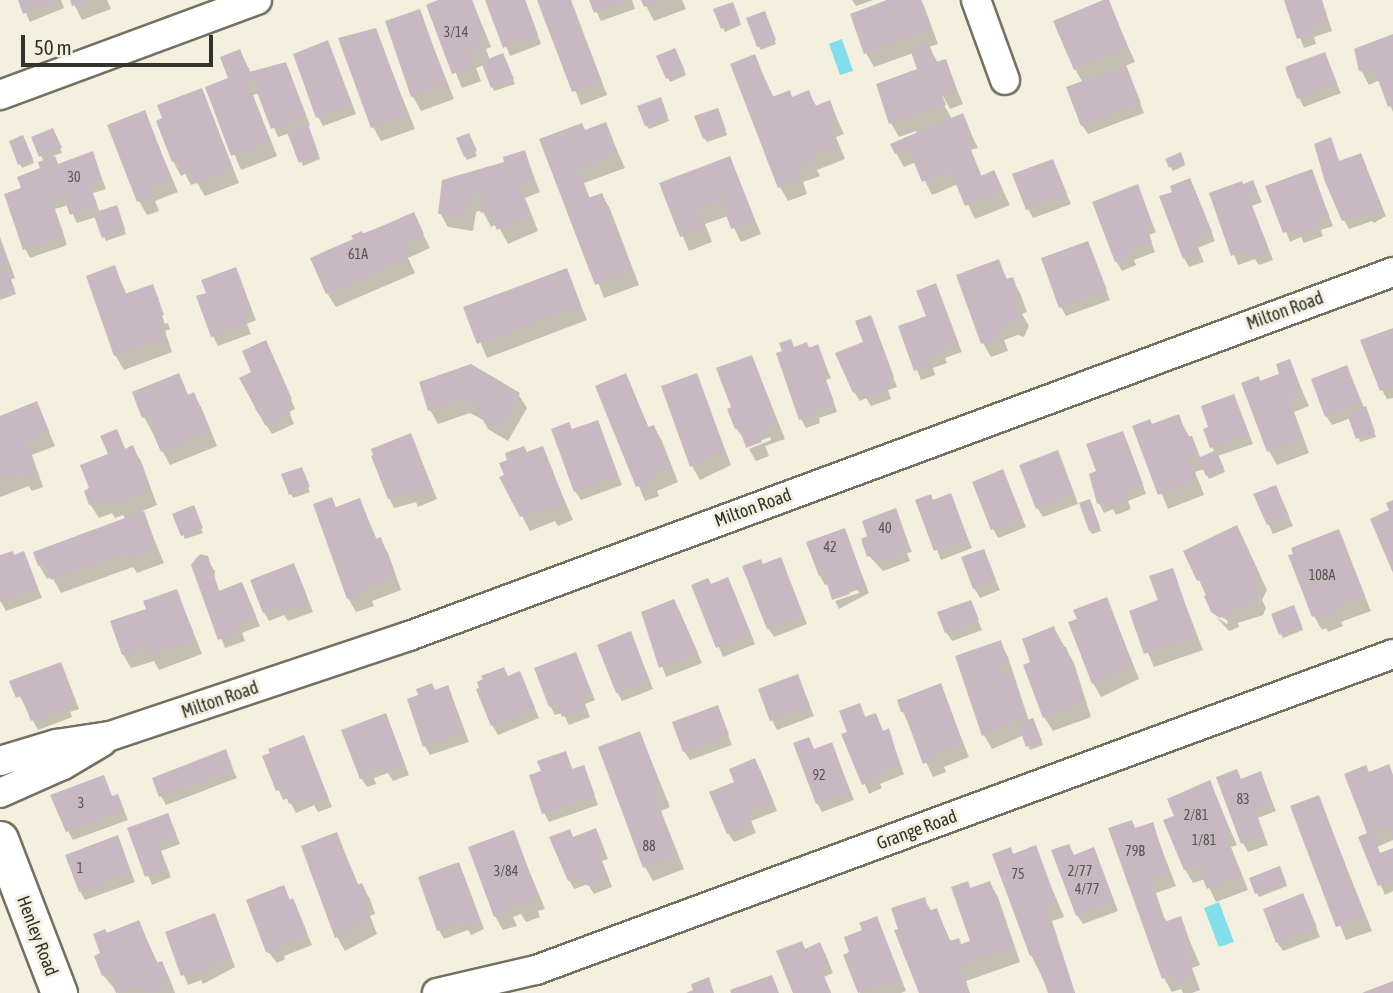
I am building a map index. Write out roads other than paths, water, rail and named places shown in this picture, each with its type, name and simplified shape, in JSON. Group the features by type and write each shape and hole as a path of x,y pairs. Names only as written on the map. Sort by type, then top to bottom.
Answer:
{"street":[{"path":"0,95 257,0"},
{"path":"976,0 1005,80"},
{"name":"Milton Road","path":"0,761 56,744 110,736 409,636 1393,271"},
{"name":"Grange Road","path":"437,993 536,970 1393,654"},
{"name":"Milton Road","path":"0,793 63,765 110,736"},
{"name":"Henley Road","path":"0,839 59,993"}],"water":[{"path":"842,39 853,71 840,75 829,44"},
{"path":"1219,902 1234,942 1219,947 1204,908"}]}
